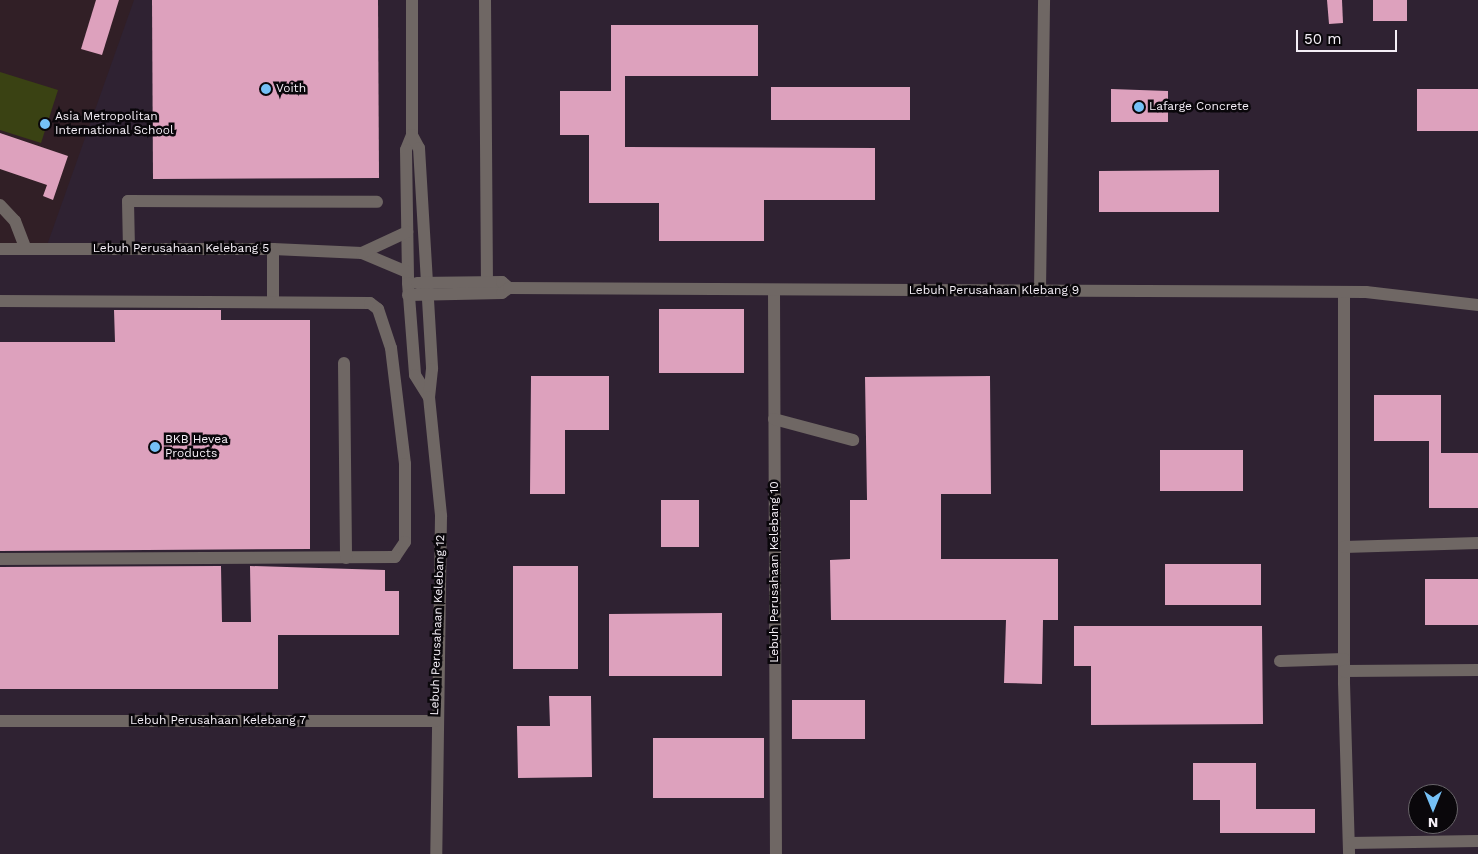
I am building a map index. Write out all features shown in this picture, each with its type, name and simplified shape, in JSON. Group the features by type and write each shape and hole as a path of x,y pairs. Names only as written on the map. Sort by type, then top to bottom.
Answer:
{"street":[{"name":"Lebuh Perusahaan Kelebang 12","path":"412,0 412,135 406,150 408,284 415,375 428,397"},
{"path":"485,0 487,282"},
{"path":"1040,291 1044,0"},
{"name":"Lebuh Perusahaan Kelebang 12","path":"412,135 419,148 425,289 432,370 428,397 441,516 436,721 436,854"},
{"path":"129,249 128,201 377,202"},
{"path":"0,204 15,221 26,249"},
{"name":"Lebuh Perusahaan Kelebang 5","path":"0,249 273,249 362,253 407,232"},
{"path":"273,249 273,302"},
{"name":"Lebuh Perusahaan Kelebang 5","path":"362,253 408,284"},
{"name":"Lebuh Perusahaan Klebang 9","path":"425,289 487,282 502,282 509,288"},
{"name":"Lebuh Perusahaan Klebang 9","path":"408,284 425,289 502,293 509,288 1344,292 1392,293 1478,305"},
{"name":"Lebuh Perusahaan Kelebang 10","path":"774,290 776,854"},
{"path":"1344,292 1344,665 1348,849 1478,841"},
{"path":"0,301 370,303 378,309 391,348 405,464 403,548 389,558 0,559"},
{"path":"344,362 346,558"},
{"path":"774,419 853,440"},
{"path":"1344,547 1478,543"},
{"path":"1280,661 1478,670"},
{"name":"Lebuh Perusahaan Kelebang 7","path":"0,721 436,721"}],"shaded area":[{"path":"0,0 1478,0 1478,854 0,854"},
{"name":"Asia Metropolitan International School","path":"0,0 134,0 46,248 0,249"}],"green space":[{"path":"0,72 58,90 41,143 0,130"}],"building":[{"path":"96,0 119,0 102,55 81,49"},
{"name":"Voith","path":"152,0 378,0 379,178 153,179"},
{"path":"1327,0 1342,0 1343,23 1329,24"},
{"path":"1373,0 1407,0 1407,21 1373,21"},
{"path":"611,25 758,25 758,76 625,76 625,147 875,148 875,200 764,200 764,241 659,241 659,203 589,203 589,135 560,135 560,91 611,91"},
{"path":"771,87 910,87 910,120 771,120"},
{"name":"Lafarge Concrete","path":"1111,89 1168,91 1168,122 1111,122"},
{"path":"1417,89 1478,89 1478,131 1417,131"},
{"path":"0,133 68,156 53,200 43,196 47,185 0,169"},
{"path":"1219,170 1219,212 1099,212 1099,171"},
{"path":"659,309 744,309 744,373 659,373"},
{"name":"BKB Hevea Products","path":"114,310 221,310 221,320 310,320 310,549 0,551 0,342 115,342"},
{"path":"531,376 609,376 609,430 565,430 565,494 530,494"},
{"path":"990,376 991,494 941,494 941,559 1058,559 1058,620 1043,620 1042,684 1004,683 1006,620 831,620 830,560 850,559 850,500 867,500 865,377"},
{"path":"1374,395 1441,395 1441,453 1478,453 1478,508 1429,508 1429,441 1374,441"},
{"path":"1160,450 1243,450 1243,491 1160,491"},
{"path":"661,500 699,500 699,547 661,547"},
{"path":"1165,564 1261,564 1261,605 1165,605"},
{"path":"221,566 222,622 251,622 250,566 385,570 385,591 399,591 399,635 278,635 278,689 0,689 0,567"},
{"path":"513,566 578,566 578,669 513,669"},
{"path":"1425,579 1478,579 1478,625 1425,625"},
{"path":"722,613 722,676 609,676 609,614"},
{"path":"1074,626 1262,626 1263,724 1091,725 1091,666 1074,666"},
{"path":"549,696 591,696 592,777 518,778 517,726 550,726"},
{"path":"792,700 865,700 865,739 792,739"},
{"path":"653,738 764,738 764,798 653,798"},
{"path":"1193,763 1256,763 1256,809 1315,809 1315,833 1220,833 1220,800 1193,800"}],"place":[{"name":"Voith","path":"266,89"},
{"name":"Lafarge Concrete","path":"1139,107"},
{"name":"Asia Metropolitan International School","path":"45,124"},
{"name":"BKB Hevea Products","path":"155,447"}]}
